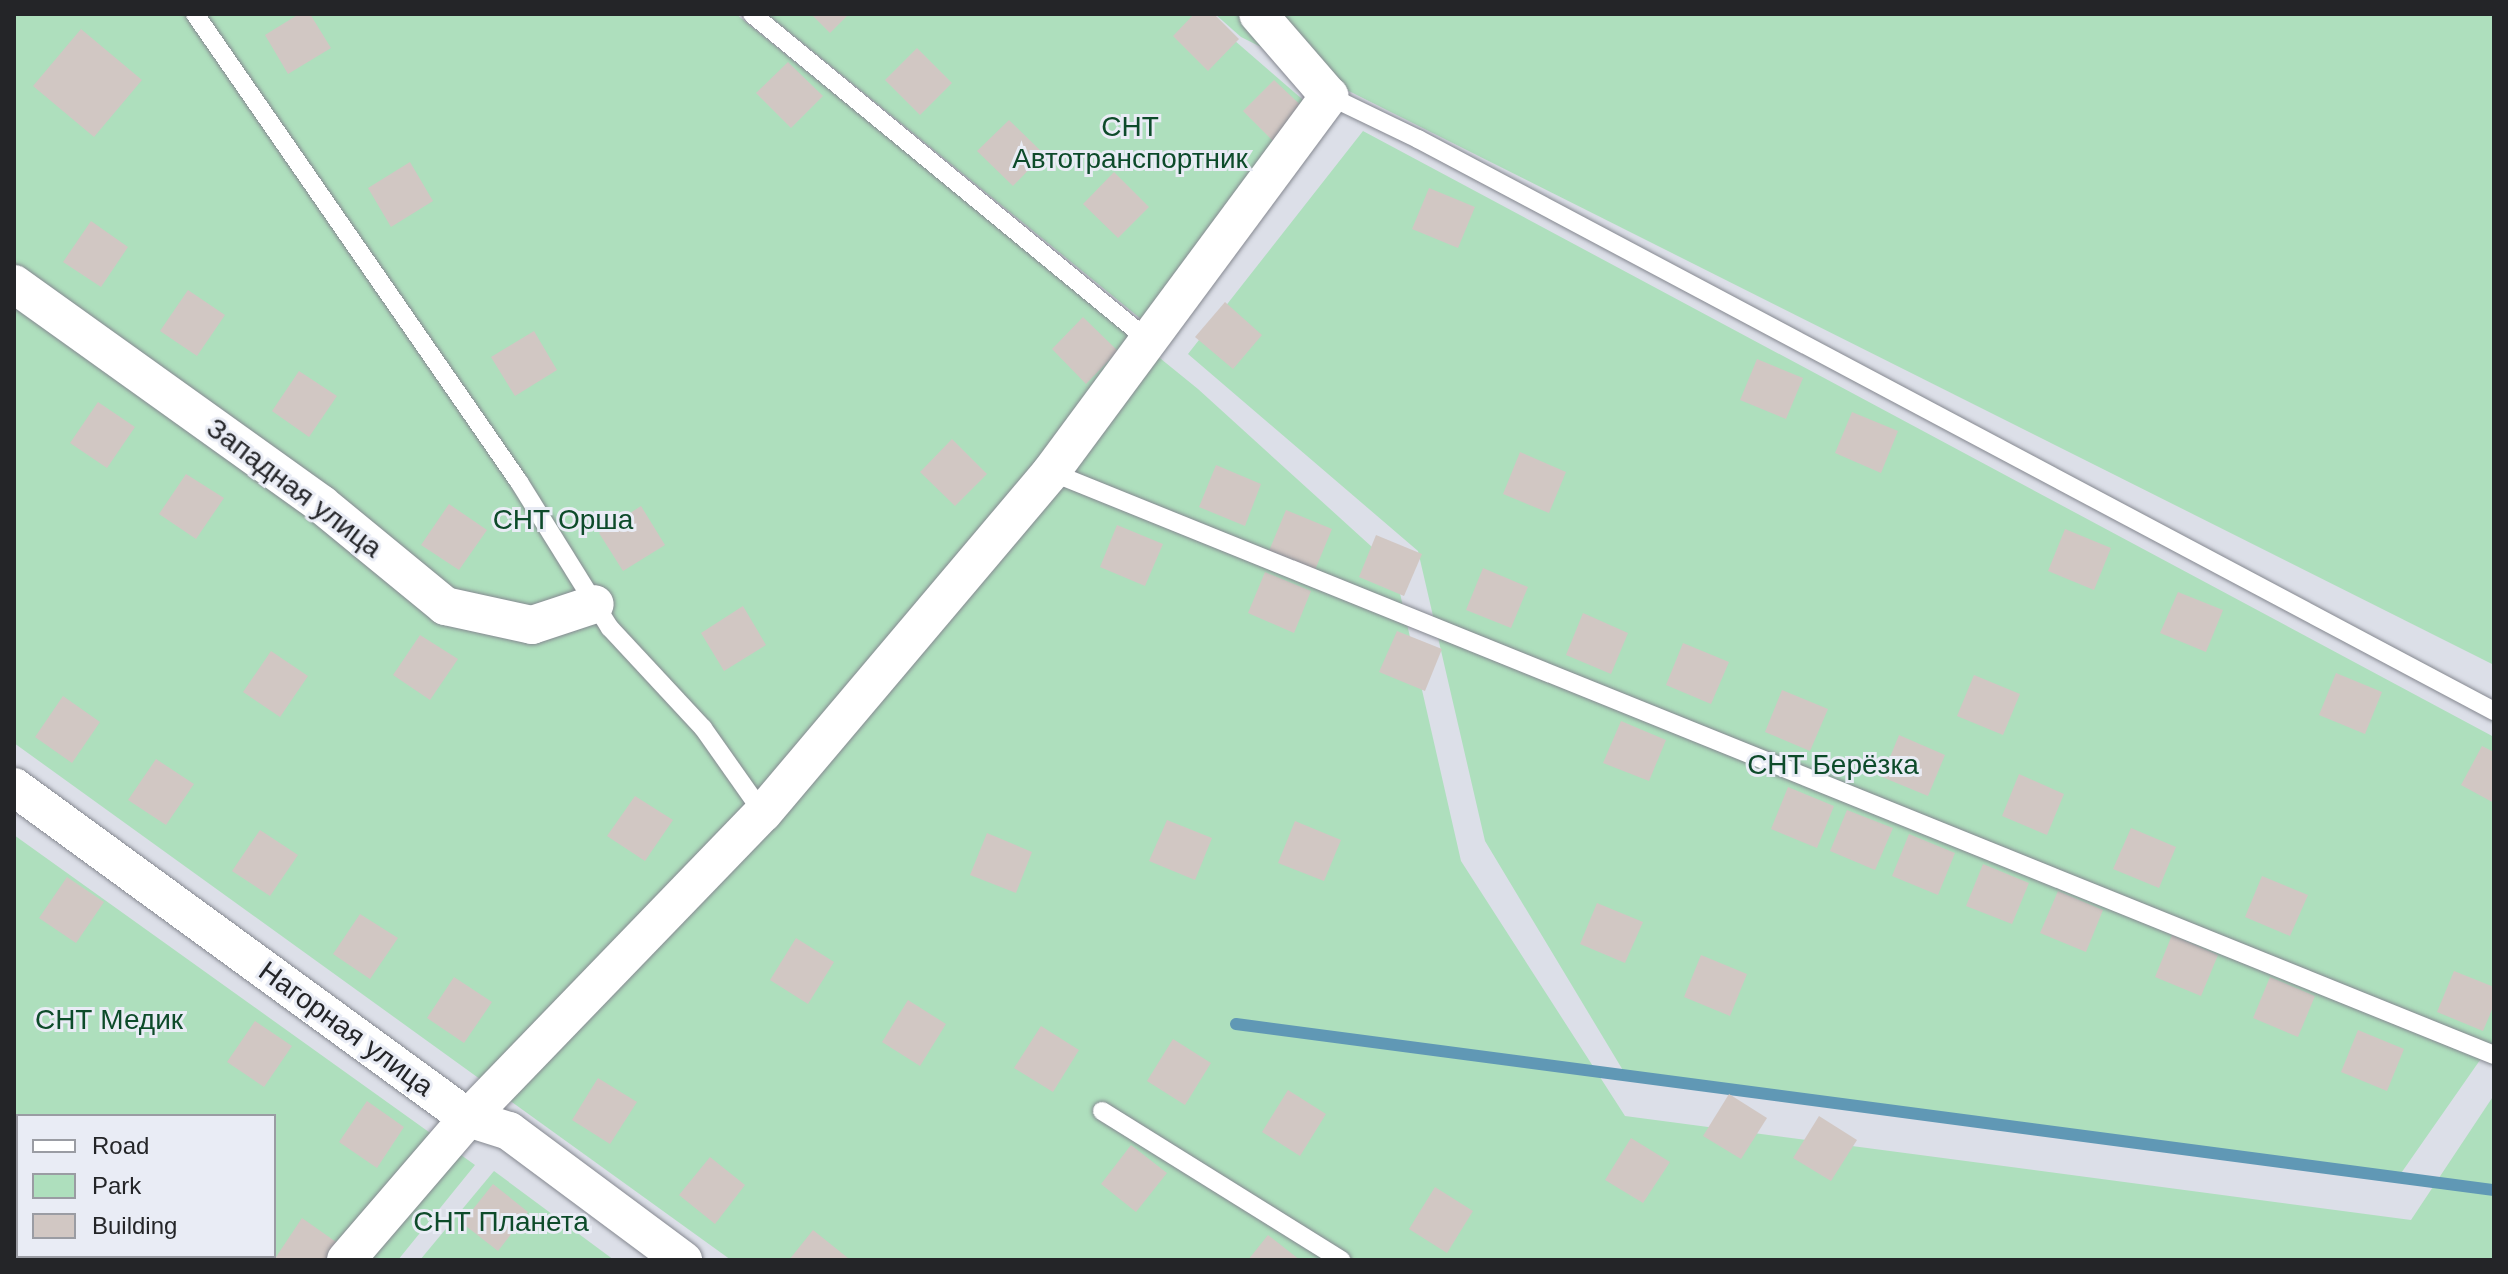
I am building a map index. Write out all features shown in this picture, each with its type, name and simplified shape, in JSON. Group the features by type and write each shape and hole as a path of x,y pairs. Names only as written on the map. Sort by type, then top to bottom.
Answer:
{"street":[{"path":"346,1260 468,1118 763,813 1051,472 1329,96 1258,14"},
{"name":"Западная улица","path":"14,284 321,504 445,606 532,625 595,604"},
{"name":"Нагорная улица","path":"14,787 468,1118 509,1131 683,1260"}],"lane":[{"path":"195,14 519,482 610,628 703,728 763,813"},
{"path":"752,14 1148,340"},
{"path":"1329,96 1418,139 2494,711"},
{"path":"1051,472 2494,1055"},
{"path":"1102,1111 1341,1260"}],"green space":[{"name":"СНТ Орша","path":"14,14 736,14 1198,389 1394,567 1461,861 1625,1116 2411,1220 2494,1095 2494,1260 731,1260 14,743"},
{"name":"СНТ Автотранспортник","path":"767,14 1204,14 1317,112 1152,328"},
{"path":"1215,14 2494,14 2494,665 1241,37"},
{"name":"СНТ Берёзка","path":"1363,131 2494,737 2494,1040 2397,1179 1627,1077 1485,841 1418,551 1188,354"},
{"name":"СНТ Медик","path":"14,835 475,1165 398,1260 14,1260"},
{"name":"СНТ Планета","path":"494,1171 614,1260 420,1260"}],"building":[{"path":"299,14 310,14 331,48 288,74 265,35"},
{"path":"811,14 849,14 830,33"},
{"path":"1194,14 1214,14 1239,39 1208,71 1173,36"},
{"path":"81,29 142,80 94,137 33,86"},
{"path":"917,48 952,83 920,115 885,80"},
{"path":"788,62 823,96 791,128 756,93"},
{"path":"1274,80 1310,114 1278,146 1243,111"},
{"path":"1009,120 1044,154 1013,186 977,151"},
{"path":"410,162 433,201 391,227 368,188"},
{"path":"1114,172 1149,207 1118,238 1083,204"},
{"path":"1429,188 1475,207 1458,248 1412,229"},
{"path":"91,221 128,247 101,287 63,262"},
{"path":"188,290 225,315 197,356 160,331"},
{"path":"1225,302 1262,335 1233,369 1195,337"},
{"path":"1083,317 1118,351 1086,384 1052,349"},
{"path":"534,331 557,370 515,396 491,357"},
{"path":"1757,359 1803,378 1786,419 1740,400"},
{"path":"299,371 337,396 309,437 272,411"},
{"path":"98,402 135,427 107,468 70,443"},
{"path":"1852,412 1898,431 1881,473 1835,453"},
{"path":"952,439 987,474 955,506 920,472"},
{"path":"1520,452 1566,472 1549,513 1503,494"},
{"path":"1216,465 1261,484 1245,526 1199,507"},
{"path":"186,474 224,498 196,539 159,514"},
{"path":"449,504 487,530 459,570 421,545"},
{"path":"641,506 665,545 623,571 599,533"},
{"path":"1286,510 1332,529 1315,570 1269,551"},
{"path":"1117,525 1163,544 1145,586 1100,567"},
{"path":"2065,529 2111,548 2094,590 2048,571"},
{"path":"1376,535 1422,554 1404,596 1359,577"},
{"path":"1483,568 1528,587 1511,628 1466,610"},
{"path":"1265,572 1311,591 1294,633 1248,613"},
{"path":"2178,592 2223,610 2206,652 2160,633"},
{"path":"743,606 766,645 724,671 701,633"},
{"path":"1583,613 1628,633 1611,674 1566,655"},
{"path":"1397,631 1442,649 1425,691 1379,672"},
{"path":"420,635 458,659 430,700 393,675"},
{"path":"1683,643 1729,662 1711,704 1666,685"},
{"path":"271,651 308,676 280,717 243,692"},
{"path":"2336,673 2382,692 2365,734 2319,715"},
{"path":"1974,675 2020,694 2003,735 1957,716"},
{"path":"1782,690 1828,709 1810,751 1765,732"},
{"path":"63,696 100,722 72,763 35,737"},
{"path":"1621,721 1666,740 1649,781 1603,763"},
{"path":"1899,735 1945,755 1928,796 1882,777"},
{"path":"2482,746 2494,752 2494,803 2461,785"},
{"path":"156,759 194,784 166,825 128,800"},
{"path":"2019,774 2064,794 2047,835 2002,816"},
{"path":"1788,787 1834,806 1817,848 1771,829"},
{"path":"635,796 673,820 645,861 607,836"},
{"path":"1847,810 1893,828 1875,870 1830,851"},
{"path":"1167,820 1212,838 1195,880 1149,861"},
{"path":"1295,821 1341,840 1324,881 1278,863"},
{"path":"2131,828 2176,847 2159,888 2113,869"},
{"path":"260,830 298,855 270,896 232,871"},
{"path":"987,833 1032,852 1016,893 970,875"},
{"path":"1909,834 1955,853 1938,895 1892,876"},
{"path":"1983,864 2029,883 2012,924 1966,906"},
{"path":"2262,876 2308,895 2290,936 2245,917"},
{"path":"67,877 104,902 76,943 39,918"},
{"path":"2058,891 2103,910 2086,952 2040,933"},
{"path":"1597,903 1643,922 1625,963 1580,944"},
{"path":"360,914 398,938 370,979 333,954"},
{"path":"2172,935 2218,955 2201,996 2155,977"},
{"path":"796,938 834,962 808,1004 770,980"},
{"path":"1701,955 1747,974 1730,1016 1684,997"},
{"path":"2454,971 2494,987 2494,1005 2483,1031 2437,1012"},
{"path":"454,977 492,1002 464,1043 427,1018"},
{"path":"2270,977 2315,996 2298,1037 2253,1018"},
{"path":"908,1000 946,1024 920,1066 882,1042"},
{"path":"255,1021 292,1046 264,1087 227,1062"},
{"path":"1041,1026 1079,1050 1053,1092 1014,1068"},
{"path":"2358,1030 2404,1049 2387,1091 2341,1072"},
{"path":"1173,1039 1211,1063 1185,1105 1147,1081"},
{"path":"598,1078 637,1102 610,1144 572,1120"},
{"path":"1288,1090 1326,1114 1300,1156 1262,1132"},
{"path":"1729,1094 1767,1118 1741,1159 1703,1136"},
{"path":"367,1101 404,1127 377,1168 339,1142"},
{"path":"1819,1116 1857,1140 1831,1181 1793,1158"},
{"path":"1631,1138 1670,1162 1643,1203 1605,1180"},
{"path":"1131,1145 1167,1173 1136,1212 1101,1184"},
{"path":"710,1157 745,1185 715,1224 679,1195"},
{"path":"493,1184 528,1212 498,1251 462,1223"},
{"path":"1435,1187 1473,1211 1447,1253 1409,1229"},
{"path":"302,1218 339,1244 328,1260 274,1260"},
{"path":"813,1230 848,1258 789,1260"},
{"path":"1268,1235 1300,1260 1248,1260"}],"waterway":[{"path":"1236,1024 2494,1190"}]}
